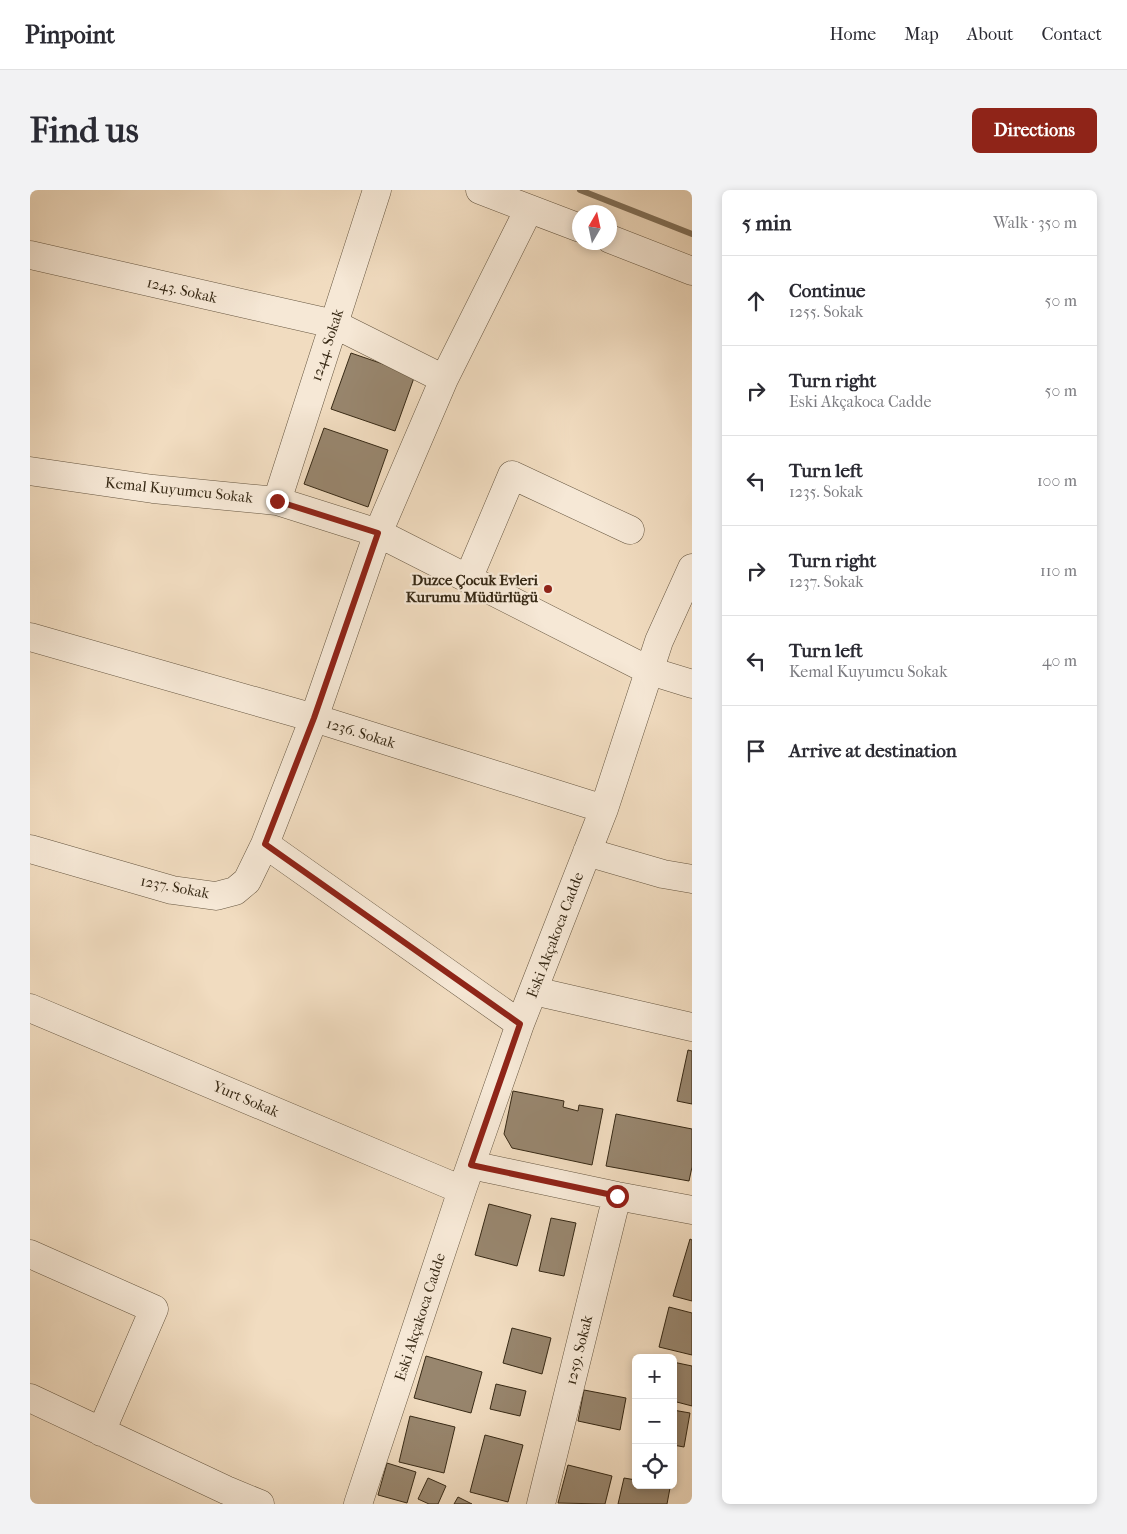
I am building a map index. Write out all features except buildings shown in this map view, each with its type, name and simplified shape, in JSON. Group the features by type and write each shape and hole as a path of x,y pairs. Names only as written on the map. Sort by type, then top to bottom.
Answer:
{"street":[{"name":"1244. Sokak","path":"277,501 376,190"},
{"path":"480,190 572,225"},
{"name":"1237. Sokak","path":"30,850 172,890 216,896 235,891 247,881 265,844 314,718 378,533 444,379 529,209"},
{"path":"617,242 692,271"},
{"name":"1243. Sokak","path":"30,255 334,324 444,379"},
{"name":"Kemal Kuyumcu Sokak","path":"30,471 153,489 277,501 378,533 650,671 692,684"},
{"path":"468,579 512,475 630,530"},
{"name":"Eski Akçakoca Cadde","path":"358,1504 462,1190 520,1024 604,809 659,640 692,568"},
{"name":"1236. Sokak","path":"30,637 314,718 604,809"},
{"path":"265,844 520,1024"},
{"path":"587,852 663,874 692,879"},
{"path":"534,991 692,1027"},
{"name":"Yurt Sokak","path":"30,1008 462,1190"},
{"path":"471,1165 692,1210"},
{"name":"1259. Sokak","path":"541,1504 617,1196"},
{"path":"30,1254 154,1309 101,1432"},
{"path":"30,1398 226,1490 260,1504"}],"waterway":[{"path":"580,190 692,234"}],"place":[{"name":"Duzce Çocuk Evleri Kurumu Müdürlügü","path":"548,589"}],"route":[{"path":"277,501 378,533 314,718 265,844 520,1024 471,1165 617,1196"}]}
